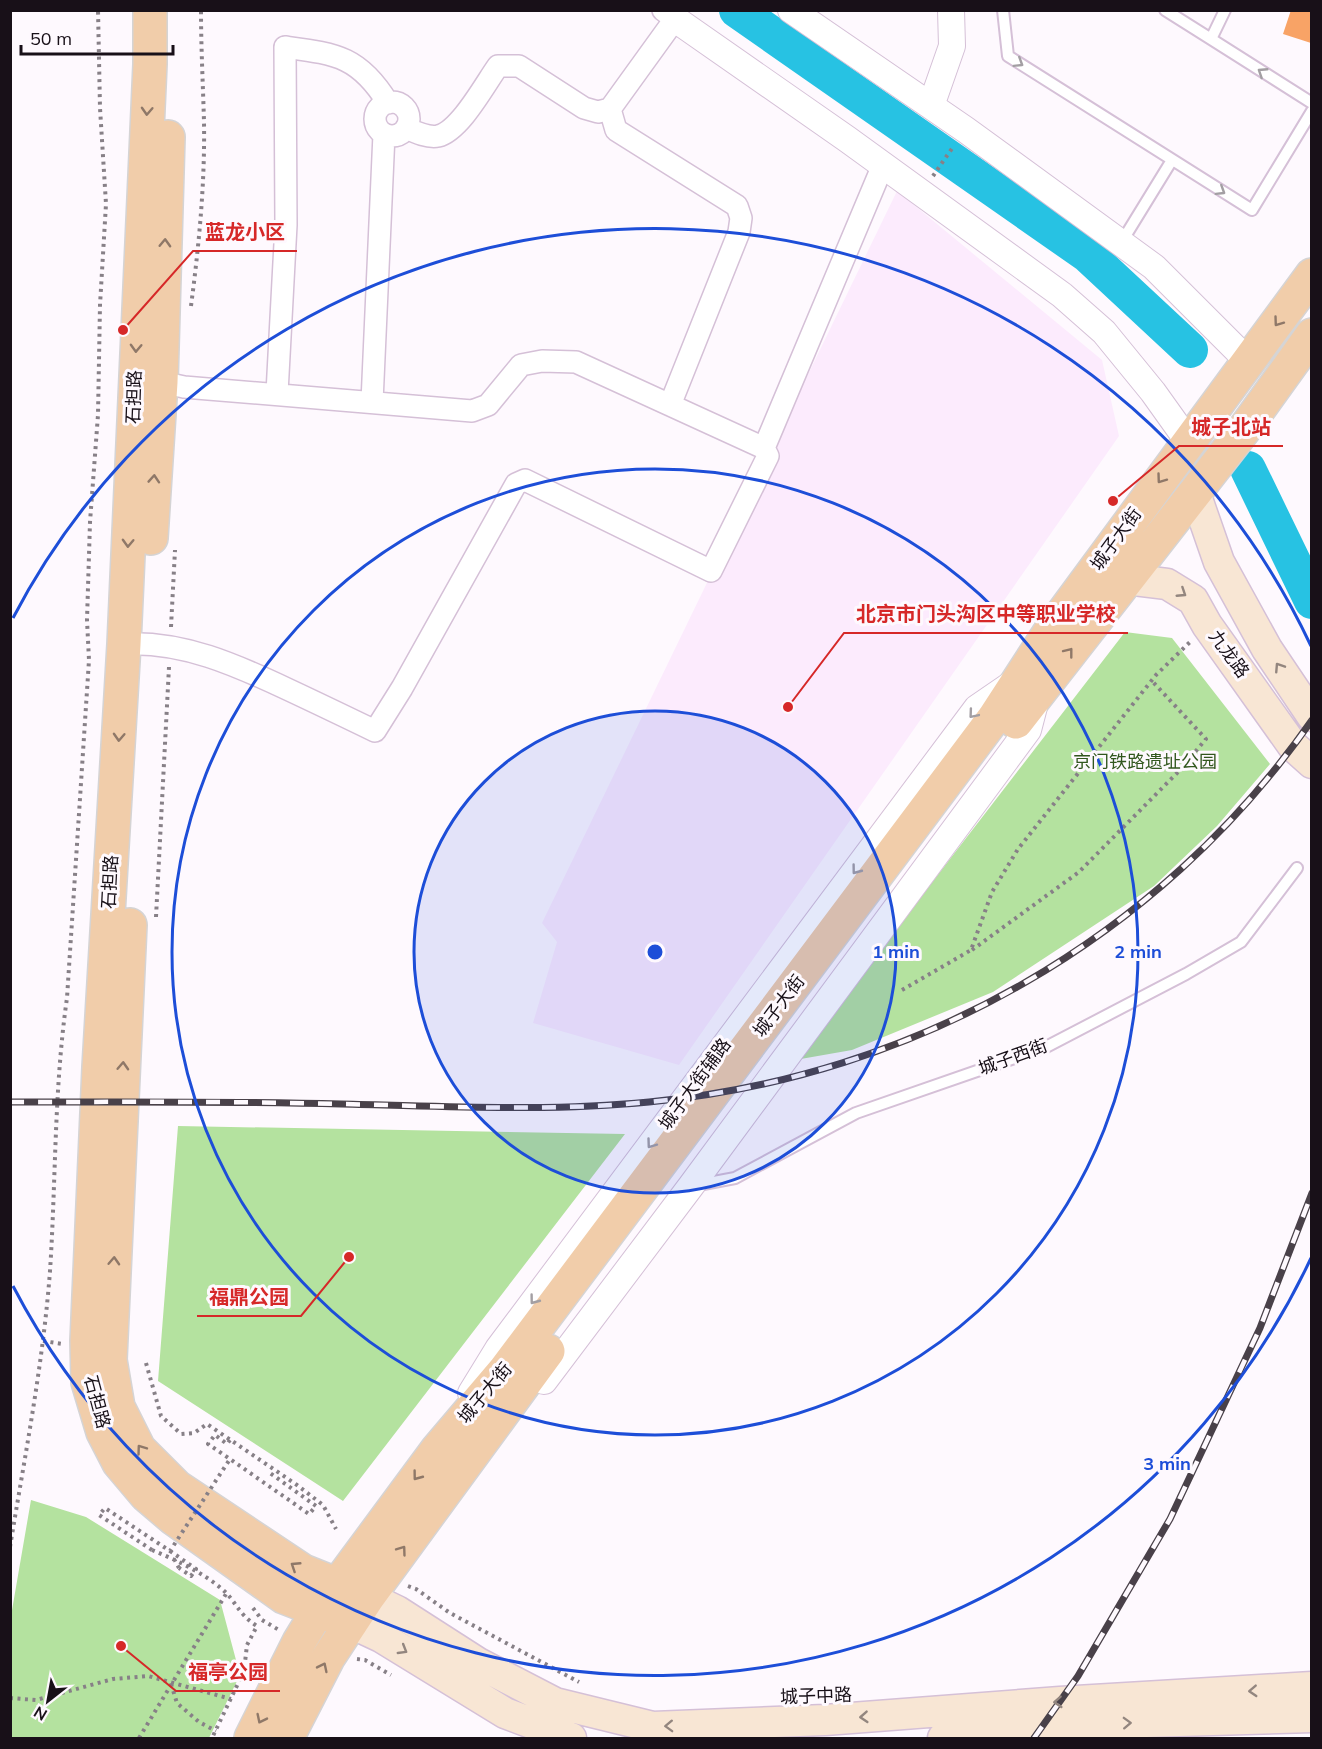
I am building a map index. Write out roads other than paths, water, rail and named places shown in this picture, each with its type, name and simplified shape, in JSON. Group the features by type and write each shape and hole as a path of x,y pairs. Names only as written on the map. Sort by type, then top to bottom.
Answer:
{"main road":[{"name":"石担路","path":"150,10 146,644 99,1079 87,1341 88,1382 103,1432 119,1463 146,1495 173,1518 284,1597 318,1611 367,1599"},
{"name":"石担路","path":"171,10 161,382 110,1360 118,1407 139,1449 177,1487 303,1571 367,1599"},
{"name":"城子大街","path":"1028,686 1055,624 1311,275"},
{"name":"城子大街","path":"251,1738 299,1642 337,1585 450,1458 1028,686 1126,579 1243,431 1311,335"},
{"name":"九龙路","path":"1195,493 1219,562 1267,649 1311,716"},
{"name":"九龙路","path":"1126,579 1167,584 1193,600 1207,625 1293,746 1311,763"},
{"name":"城子大街","path":"287,1738 328,1658 367,1599 450,1458"},
{"name":"城子中路","path":"367,1599 397,1611 478,1663 555,1703 653,1727 825,1720 1060,1702 1311,1687"},
{"path":"367,1599 381,1637 505,1713 571,1738"},
{"path":"943,1738 1045,1725 1072,1731 1311,1717"}],"street":[{"path":"791,10 966,130 1154,267 1249,362"},
{"path":"932,106 952,46 951,10"},
{"path":"406,128 422,135 438,136 453,128 498,66 519,66 584,108 598,112 610,109 669,15 883,165 1062,295 1104,332 1153,392 1188,441"},
{"path":"277,393 286,225 285,47 336,55 362,70 387,103"},
{"path":"387,103 398,104 407,111 409,121 406,128 395,136 384,134 377,126 376,115 387,103"},
{"path":"610,109 616,130 737,206 741,218 739,232 670,405"},
{"path":"372,402 384,134"},
{"path":"764,448 883,165"},
{"path":"146,644 231,663 375,731 402,688 516,484 525,480 711,571 768,456 764,448 576,362 542,361 521,365 488,405 472,411 184,387 161,382"},
{"path":"450,1458 537,1390 691,1186 1028,730 1028,686"}],"lane":[{"path":"1004,10 1008,56 1252,210 1311,111"},
{"path":"1165,10 1311,103"},
{"path":"1211,39 1225,10"},
{"path":"1120,243 1172,160"},
{"name":"城子西街","path":"691,1186 735,1178 856,1113 1046,1047 1186,974 1241,942 1297,868"}],"waterway":[{"path":"737,10 1088,255 1190,350"},
{"path":"1248,469 1312,601"}],"railway":[{"path":"10,1102 258,1102 495,1108 572,1107 649,1102 748,1087 843,1063 935,1028 1023,984 1105,931 1181,869 1250,798 1312,720"},
{"path":"1034,1738 1078,1676 1170,1519 1260,1328 1312,1193"}],"place":[{"name":"蓝龙小区","path":"123,330"},
{"name":"城子北站","path":"1113,501"},
{"name":"北京市门头沟区中等职业学校","path":"788,707"},
{"name":"福鼎公园","path":"349,1257"},
{"name":"福亭公园","path":"121,1646"}],"park label":[{"name":"京门铁路遗址公园","path":"1145,762"}]}
